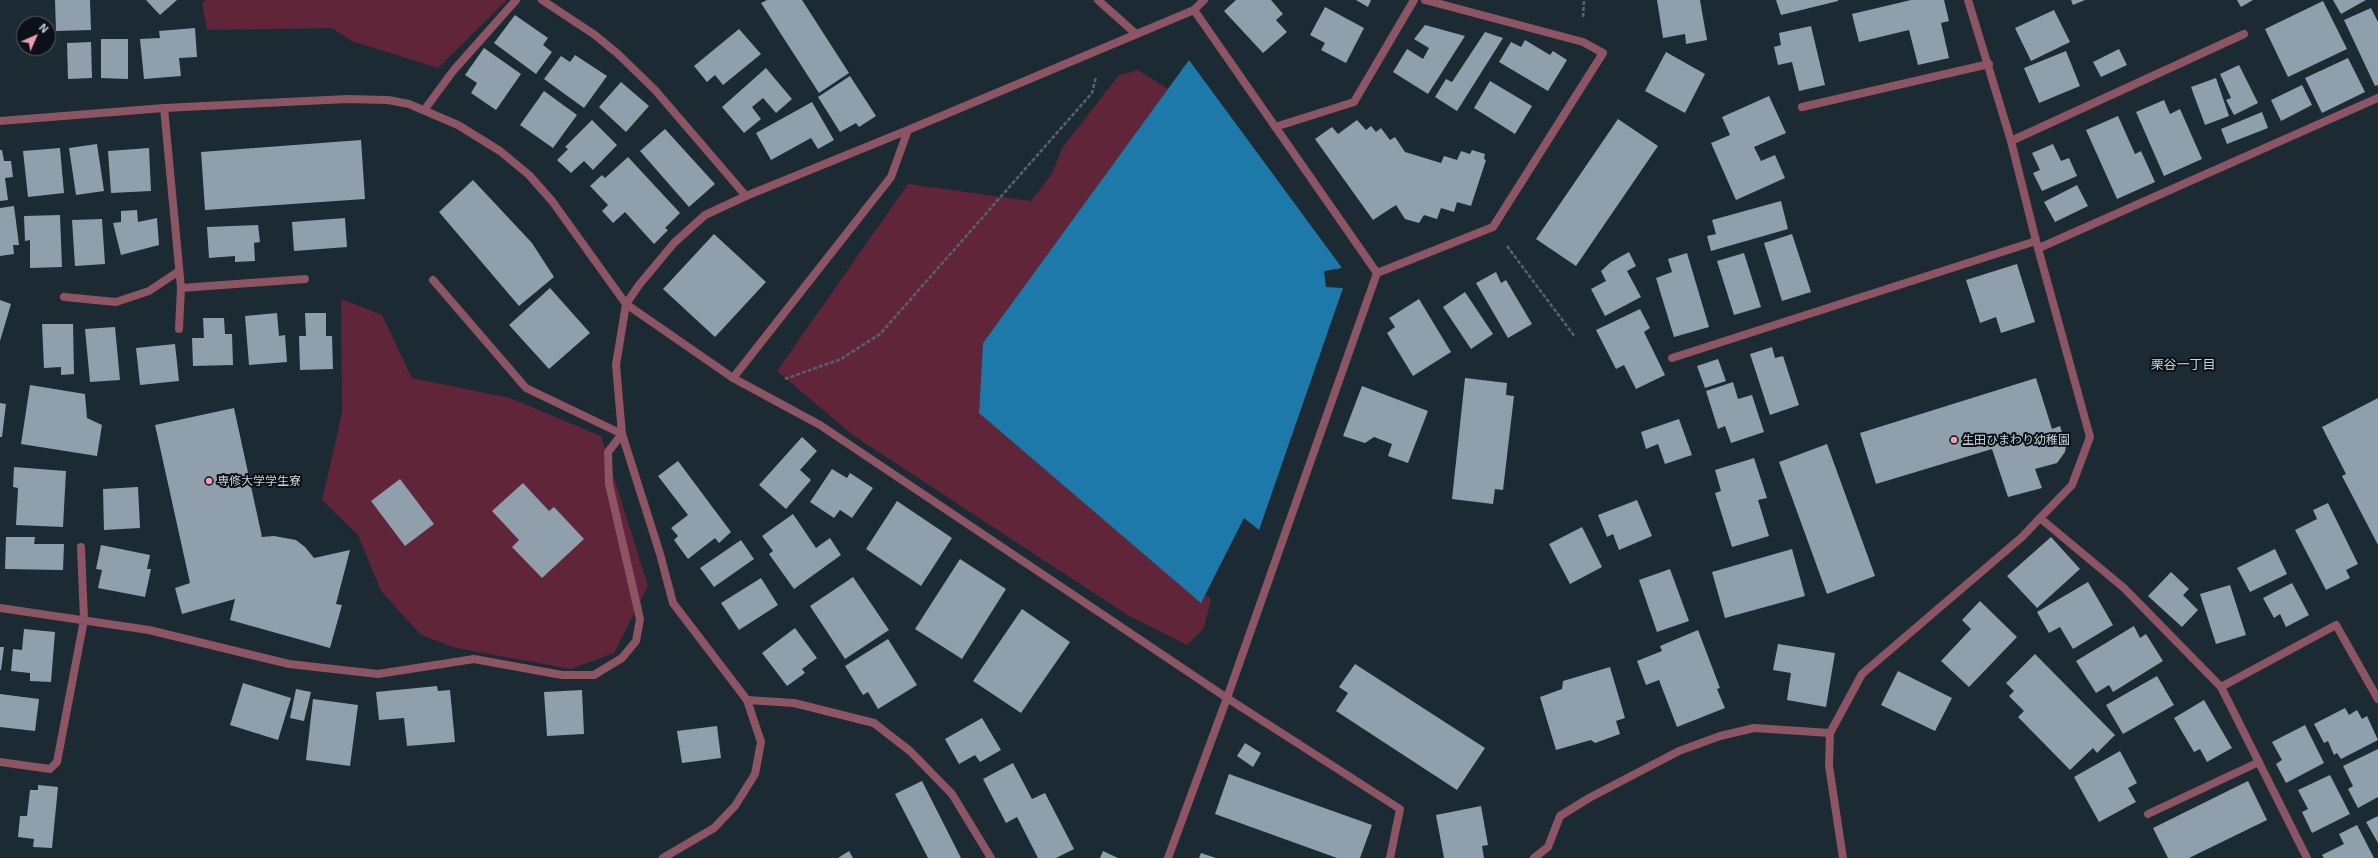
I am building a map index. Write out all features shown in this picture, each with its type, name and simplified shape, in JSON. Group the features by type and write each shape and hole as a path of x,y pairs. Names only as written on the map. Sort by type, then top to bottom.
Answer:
{"street":[{"path":"425,109 453,71 516,0"},
{"path":"542,0 595,35 618,54 655,90 746,196"},
{"path":"1098,0 1136,34"},
{"path":"662,858 714,828 735,806 754,774 761,742 747,700 673,603 660,554 622,434 616,365 626,304 638,285 674,243 705,216 746,196 1194,10 1204,0"},
{"path":"1275,127 1354,102 1414,0"},
{"path":"1168,858 1227,698 1378,273 1493,227 1603,53 1583,42 1425,0"},
{"path":"1842,858 1829,766 1830,733 1862,674 2022,537 2072,485 2090,437 2011,141 1989,64 1968,0"},
{"path":"1194,10 1378,273"},
{"path":"2011,141 2244,34"},
{"path":"1802,107 1989,64"},
{"path":"1672,358 2038,245 2378,98"},
{"path":"0,120 164,108 347,99 388,100 425,109 458,125 500,151 529,175 552,201 626,304 733,378 820,426 1227,698 1400,809 1390,858"},
{"path":"164,108 181,288 179,329"},
{"path":"733,378 891,177 908,130"},
{"path":"64,297 116,302 149,291 179,271"},
{"path":"181,288 305,279"},
{"path":"433,280 526,388 622,434"},
{"path":"0,608 149,630 289,664 378,674 474,659 562,675 594,675 622,658 627,652 636,641 640,619 609,484 608,452 622,434"},
{"path":"2040,518 2124,588 2221,687 2307,858"},
{"path":"0,762 50,769 57,762 84,620 81,547"},
{"path":"2221,687 2336,626 2378,699"},
{"path":"747,700 794,703 874,723 910,752 952,794 991,858"},
{"path":"1534,858 1548,847 1560,816 1589,798 1679,751 1720,736 1754,728 1830,733"},
{"path":"2148,814 2259,762"}],"path":[{"path":"752,389 804,374 841,359 880,334 1092,93 1105,48"},
{"path":"1493,227 1575,337"}],"shaded area":[{"path":"206,0 507,0 438,68 352,41 332,28 207,30 202,3"},
{"path":"1138,70 1168,89 983,343 979,413 1211,599 1204,628 1187,645 1129,616 854,436 777,371 908,184 1031,201 1052,174 1062,148 1119,75"},
{"path":"341,299 382,315 412,378 510,398 601,436 648,586 614,653 571,669 456,648 421,635 381,591 358,535 322,500 342,413"}],"water":[{"path":"1189,60 1342,268 1324,271 1326,287 1343,288 1259,530 1244,518 1201,603 979,413 983,343"}],"building":[{"path":"55,0 90,0 91,30 56,31"},
{"path":"146,0 177,0 160,15"},
{"path":"767,0 802,0 849,73 819,93 761,3"},
{"path":"1236,0 1271,0 1283,14 1276,20 1287,32 1263,53 1224,11"},
{"path":"1356,0 1371,0 1368,7"},
{"path":"1657,0 1700,0 1707,40 1686,44 1685,34 1663,38"},
{"path":"1776,0 1838,0 1838,1 1781,15"},
{"path":"1911,0 1944,0 1949,21 1941,23 1949,58 1918,65 1909,30 1859,42 1852,14"},
{"path":"2071,0 2085,0 2073,5"},
{"path":"2237,0 2253,0 2241,7"},
{"path":"2333,0 2366,0 2341,14"},
{"path":"2323,1 2347,49 2288,77 2265,29"},
{"path":"1325,7 1364,28 1346,63 1321,50 1325,43 1310,35"},
{"path":"2371,8 2378,22 2378,85 2375,86 2344,20"},
{"path":"2054,10 2070,42 2031,61 2015,28"},
{"path":"515,15 548,38 543,45 552,52 536,74 494,43"},
{"path":"1425,25 1465,36 1428,94 1393,72 1407,49 1423,59 1429,48 1414,39"},
{"path":"1811,26 1825,85 1799,91 1792,62 1778,65 1774,47 1781,45 1779,33"},
{"path":"195,28 197,57 179,58 181,76 144,79 140,39 160,38 159,31"},
{"path":"739,29 761,54 723,85 715,75 707,82 694,66"},
{"path":"1485,32 1503,38 1457,111 1435,97 1446,79 1452,82"},
{"path":"101,39 128,39 128,79 101,78"},
{"path":"1525,40 1550,55 1553,51 1567,60 1548,91 1499,62 1511,42 1521,47"},
{"path":"91,42 92,78 68,79 67,43"},
{"path":"484,48 521,74 496,110 471,93 477,83 465,75"},
{"path":"2119,49 2127,65 2101,77 2093,62"},
{"path":"2066,51 2080,86 2039,103 2024,68"},
{"path":"1666,52 1705,74 1685,113 1645,91"},
{"path":"575,55 607,76 584,108 544,79 561,56 570,62"},
{"path":"2348,58 2365,92 2322,113 2305,78"},
{"path":"2239,65 2258,103 2234,115 2226,100 2231,98 2220,74"},
{"path":"766,68 792,99 776,113 763,98 752,107 761,119 744,133 722,107"},
{"path":"850,76 876,116 859,127 856,123 840,132 818,97"},
{"path":"2216,78 2229,116 2205,125 2191,87"},
{"path":"1490,81 1532,106 1515,134 1474,108"},
{"path":"621,82 649,106 626,132 599,107"},
{"path":"2302,85 2312,105 2281,121 2271,100"},
{"path":"544,91 577,115 553,148 520,125"},
{"path":"1769,96 1786,133 1754,147 1761,161 1775,155 1785,178 1736,200 1711,143 1730,135 1722,117"},
{"path":"2164,100 2170,114 2180,109 2202,159 2164,176 2136,112"},
{"path":"812,102 834,140 818,149 811,138 771,160 756,133"},
{"path":"2262,112 2268,128 2227,144 2221,129"},
{"path":"2118,116 2135,154 2141,151 2155,182 2117,199 2086,130"},
{"path":"1618,119 1658,146 1576,266 1536,239"},
{"path":"592,120 617,145 593,170 584,161 571,173 557,160 568,149 565,147"},
{"path":"1357,120 1366,130 1371,126 1376,132 1381,128 1390,140 1395,137 1405,152 1441,163 1444,156 1457,160 1461,151 1470,154 1472,150 1485,154 1484,159 1486,160 1471,206 1457,202 1454,212 1441,208 1437,219 1424,215 1419,223 1405,219 1396,205 1373,220 1315,139 1332,127 1338,134"},
{"path":"665,129 715,184 689,207 640,151"},
{"path":"361,140 365,199 205,210 201,152"},
{"path":"97,144 104,191 76,195 69,148"},
{"path":"2053,144 2061,161 2069,158 2077,176 2042,191 2033,173 2040,170 2032,153"},
{"path":"60,148 64,193 28,197 23,151"},
{"path":"149,148 151,191 111,193 108,151"},
{"path":"0,150 2,150 4,161 11,161 13,177 5,178 8,200 0,201"},
{"path":"628,157 680,213 665,228 668,230 654,244 625,212 613,223 602,211 608,205 590,186 602,175 605,178"},
{"path":"473,180 532,243 554,277 519,306 439,212"},
{"path":"2077,185 2088,206 2055,222 2044,202"},
{"path":"1781,201 1788,229 1711,251 1707,236 1716,234 1712,220"},
{"path":"14,206 19,245 13,245 14,254 0,256 0,208"},
{"path":"137,210 138,222 157,218 159,245 121,255 113,223 121,222 121,211"},
{"path":"60,215 62,267 30,268 30,240 25,241 24,216"},
{"path":"345,218 347,247 294,251 292,222"},
{"path":"102,219 105,264 75,266 72,220"},
{"path":"258,225 260,242 254,243 255,261 235,262 235,256 209,258 207,227"},
{"path":"714,234 766,282 715,337 663,289"},
{"path":"1792,234 1811,292 1782,301 1764,243"},
{"path":"1629,252 1636,266 1627,271 1641,297 1605,316 1591,289 1606,281 1601,271 1611,262"},
{"path":"1687,253 1709,327 1674,337 1656,278 1672,272 1668,259"},
{"path":"1744,253 1761,307 1734,315 1717,261"},
{"path":"2017,264 2035,322 2001,333 1996,317 1980,323 1966,280"},
{"path":"1496,272 1501,283 1506,280 1532,324 1508,338 1476,283"},
{"path":"550,288 590,333 549,369 509,325"},
{"path":"1465,292 1493,334 1471,349 1443,307"},
{"path":"1419,299 1451,352 1413,376 1387,333 1395,327 1389,318"},
{"path":"0,300 11,304 0,341"},
{"path":"1640,309 1650,328 1644,332 1665,375 1636,389 1624,365 1616,369 1596,330"},
{"path":"277,313 279,336 285,335 287,362 249,365 245,316"},
{"path":"305,313 326,313 326,336 332,336 333,369 300,370 299,336 306,336"},
{"path":"203,318 224,318 225,334 232,334 233,365 193,366 192,338 204,338"},
{"path":"42,324 73,324 74,374 61,375 61,367 44,368"},
{"path":"115,327 120,380 90,382 85,329"},
{"path":"175,344 179,381 140,385 136,348"},
{"path":"1772,347 1775,358 1783,356 1799,405 1770,415 1750,354"},
{"path":"1718,359 1726,381 1705,388 1697,366"},
{"path":"1465,378 1507,383 1506,395 1514,396 1503,490 1495,489 1493,504 1452,499"},
{"path":"2036,378 2052,429 2060,426 2066,446 2065,452 2057,463 2035,469 2042,488 2008,497 1992,449 1876,484 1860,433"},
{"path":"1733,382 1738,399 1752,395 1764,432 1731,443 1725,426 1718,429 1706,391"},
{"path":"30,385 85,394 87,418 102,425 97,456 21,444"},
{"path":"1362,386 1428,411 1408,463 1388,456 1392,444 1374,437 1365,443 1343,436"},
{"path":"2378,398 2378,545 2342,476 2346,474 2322,427"},
{"path":"0,403 6,404 2,437 0,437"},
{"path":"234,408 262,537 274,536 296,540 305,547 314,558 350,550 336,604 342,605 330,648 230,620 235,599 182,614 175,588 190,583 155,425"},
{"path":"1679,419 1692,455 1665,464 1658,444 1646,449 1641,432"},
{"path":"802,437 817,451 800,470 811,480 786,509 759,485"},
{"path":"1827,444 1875,576 1827,594 1779,462"},
{"path":"1754,458 1767,498 1758,500 1769,536 1732,547 1715,493 1721,491 1715,470"},
{"path":"678,461 731,532 719,543 715,538 688,559 674,540 678,536 671,528 688,515 658,476"},
{"path":"14,467 66,471 63,527 16,525 18,488 13,487"},
{"path":"832,469 847,478 850,473 873,488 852,518 840,510 834,518 810,502"},
{"path":"400,479 434,524 405,546 371,501"},
{"path":"523,483 549,511 554,507 584,539 542,578 512,547 519,540 492,511"},
{"path":"138,487 140,528 104,530 103,489"},
{"path":"1637,500 1652,536 1619,550 1613,534 1607,537 1598,515"},
{"path":"897,501 952,538 921,586 866,549"},
{"path":"2328,503 2358,564 2346,570 2350,578 2326,590 2295,530 2317,519 2313,510"},
{"path":"793,514 816,548 830,538 841,555 794,589 769,554 773,551 762,536"},
{"path":"1582,527 1602,567 1570,584 1549,544"},
{"path":"6,537 35,537 34,544 64,544 63,570 5,569"},
{"path":"2051,537 2080,569 2037,608 2007,576"},
{"path":"741,540 754,559 714,587 700,568"},
{"path":"101,545 150,555 147,569 151,569 145,597 98,588 102,570 96,569"},
{"path":"1792,549 1805,596 1725,618 1712,572"},
{"path":"2275,549 2287,574 2250,592 2237,568"},
{"path":"960,559 1006,589 962,659 915,629"},
{"path":"1670,569 1689,621 1657,632 1639,580"},
{"path":"2171,572 2189,589 2183,595 2198,610 2182,627 2148,596"},
{"path":"853,577 889,630 845,659 810,606"},
{"path":"761,578 778,605 739,630 721,603"},
{"path":"2088,582 2113,625 2073,649 2060,627 2049,633 2037,612"},
{"path":"2292,583 2309,615 2286,627 2280,614 2274,618 2263,598"},
{"path":"2230,585 2246,635 2216,644 2200,594"},
{"path":"1980,601 2017,637 1969,687 1941,661 1971,629 1962,620"},
{"path":"1022,609 1070,642 1021,713 973,681"},
{"path":"2134,626 2140,638 2146,634 2163,661 2113,692 2109,685 2096,693 2076,661"},
{"path":"795,628 817,658 802,669 805,673 787,686 762,653"},
{"path":"24,629 55,632 51,682 30,681 30,673 11,671 13,649 22,650"},
{"path":"1698,630 1720,688 1717,689 1725,708 1677,727 1659,680 1646,685 1637,661 1662,651 1660,646"},
{"path":"888,639 917,685 878,709 868,692 863,695 845,666"},
{"path":"1778,644 1835,653 1826,707 1787,700 1791,673 1773,670"},
{"path":"0,647 4,647 1,670 0,670"},
{"path":"2035,654 2115,735 2097,753 2093,748 2070,770 2018,717 2024,711 2009,696 2014,691 2006,683"},
{"path":"1355,664 1485,748 1457,790 1336,711 1348,693 1339,687"},
{"path":"1610,667 1625,718 1616,721 1620,734 1595,743 1591,740 1556,750 1540,697 1562,689 1563,681"},
{"path":"1898,671 1952,698 1935,731 1881,705"},
{"path":"2157,676 2174,705 2123,734 2106,705"},
{"path":"243,683 291,698 278,740 230,725"},
{"path":"437,686 438,691 450,690 455,742 407,746 404,718 379,720 376,692"},
{"path":"296,689 311,692 304,721 290,718"},
{"path":"582,690 584,734 547,736 544,692"},
{"path":"0,694 39,699 35,731 0,727"},
{"path":"313,699 358,705 350,766 306,760"},
{"path":"2204,700 2232,748 2207,762 2200,749 2194,752 2174,718"},
{"path":"2345,708 2349,715 2357,710 2362,719 2367,716 2378,740 2341,759 2337,753 2334,755 2328,741 2324,743 2314,724"},
{"path":"982,718 1001,750 980,762 975,755 959,764 945,739"},
{"path":"2305,725 2324,763 2286,783 2276,764 2282,760 2272,742"},
{"path":"717,726 721,758 682,763 677,731"},
{"path":"1245,743 1261,753 1253,767 1237,756"},
{"path":"2378,749 2378,797 2358,808 2348,789 2353,786 2343,766"},
{"path":"2120,751 2137,783 2128,788 2136,802 2099,822 2074,777"},
{"path":"1013,763 1032,799 1045,793 1074,849 1056,858 1038,858 1017,817 1006,823 983,779"},
{"path":"1229,774 1372,825 1360,858 1337,858 1215,814"},
{"path":"2330,775 2350,814 2312,833 2302,812 2308,809 2298,790"},
{"path":"922,781 961,858 928,858 895,794"},
{"path":"2248,781 2267,820 2189,858 2168,858 2153,828"},
{"path":"38,785 58,787 52,848 33,847 34,839 18,837 20,816 27,816 30,790 38,790"},
{"path":"1481,806 1488,845 1482,846 1484,858 1444,858 1436,815"},
{"path":"2378,816 2378,843 2366,822"},
{"path":"2357,825 2374,858 2324,858 2322,855 2344,844 2339,834"},
{"path":"849,851 853,858 838,858"},
{"path":"1103,851 1118,858 1100,858"},
{"path":"1201,853 1216,858 1199,858"}],"place":[{"name":"生田ひまわり幼稚園","path":"1954,440"},
{"name":"専修大学学生寮","path":"209,481"}],"district":[{"name":"栗谷一丁目","path":"2183,365"}]}
